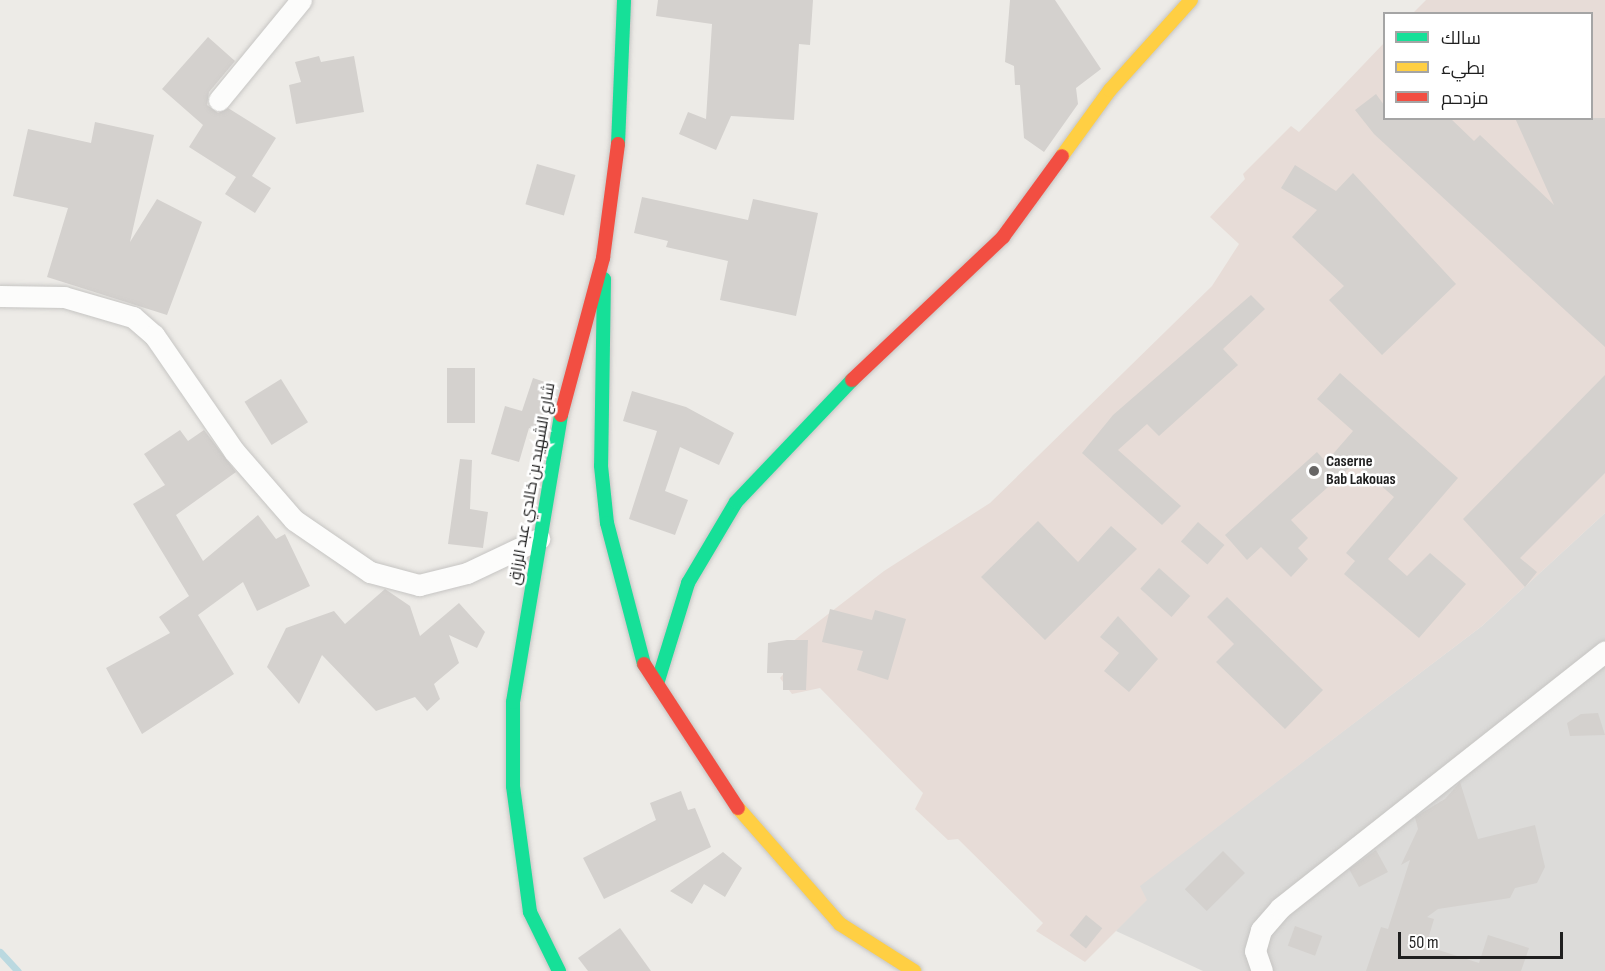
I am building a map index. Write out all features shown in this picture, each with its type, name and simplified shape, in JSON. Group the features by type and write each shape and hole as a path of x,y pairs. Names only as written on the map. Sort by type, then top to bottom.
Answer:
{"street":[{"path":"219,100 301,0"},
{"name":"شارع الشهيد بن خالدي عبد الرزاق","path":"559,971 530,912 513,786 513,702 561,415 603,258 617,156 624,0"},
{"path":"657,684 688,583 736,502 873,357 1004,237 1110,90 1191,0"},
{"path":"603,258 601,466 607,523 627,618 657,684 751,827 840,924 914,971"},
{"path":"0,296 64,297 133,317 154,335 234,452 294,520 370,572 419,585 467,573 539,539"},
{"path":"1262,971 1255,951 1258,941 1280,908 1605,651"}],"shaded area":[{"name":"Caserne Bab Lakouas","path":"1426,0 1605,0 1605,513 1482,626 1140,886 1147,900 1085,962 1036,931 1043,923 958,839 948,840 915,809 923,793 820,688 792,694 780,678 787,670 792,642 884,571 990,503 1212,286 1239,244 1210,217 1245,179 1243,174 1291,126 1299,132 1383,44 1383,120 1593,120 1593,12 1414,12"},
{"path":"1605,513 1605,971 1203,971 1116,931 1139,886 1482,626"}],"building":[{"path":"658,0 813,0 810,45 799,44 794,120 731,116 716,150 679,134 688,112 706,119 712,24 656,16"},
{"path":"1010,0 1055,0 1101,69 1076,88 1078,104 1044,152 1024,138 1020,85 1015,85 1014,66 1005,62"},
{"path":"208,37 235,61 209,92 207,105 218,113 228,108 276,138 252,176 271,188 255,213 225,194 236,177 189,147 203,125 162,89"},
{"path":"319,56 321,62 354,56 364,112 296,124 289,85 301,82 295,62"},
{"path":"1376,94 1383,104 1383,120 1452,120 1474,141 1480,135 1554,205 1516,120 1605,118 1605,347 1374,134 1355,110"},
{"path":"95,122 154,135 130,242 157,199 202,222 167,315 47,277 68,208 13,196 28,129 91,143"},
{"path":"537,164 575,175 564,215 525,204"},
{"path":"1295,165 1336,191 1353,173 1456,284 1382,355 1329,300 1344,286 1292,237 1317,210 1281,188"},
{"path":"642,197 748,220 753,199 818,213 796,316 720,300 728,261 666,247 668,241 634,233"},
{"path":"1251,295 1265,309 1223,349 1238,365 1159,436 1147,424 1118,450 1181,506 1162,525 1082,453 1113,415"},
{"path":"447,368 475,368 475,423 447,423"},
{"path":"1340,373 1458,478 1388,559 1407,576 1430,553 1466,584 1419,638 1344,574 1355,561 1346,553 1394,497 1355,463 1291,520 1308,538 1298,548 1308,559 1291,577 1261,547 1247,560 1225,535 1317,452 1326,462 1353,431 1317,399"},
{"path":"1605,375 1605,473 1520,558 1537,572 1525,587 1463,519"},
{"path":"533,378 551,384 539,432 529,428 519,462 491,454 505,406 522,411"},
{"path":"281,379 308,422 272,445 245,402"},
{"path":"632,391 686,407 734,433 719,465 680,447 665,491 688,500 675,535 629,519 657,431 623,421"},
{"path":"180,430 188,441 204,430 236,472 176,515 203,561 258,515 276,539 285,534 310,586 257,611 243,582 198,615 234,674 142,734 106,668 170,633 159,617 189,596 133,504 165,485 144,454"},
{"path":"460,459 472,460 470,509 488,512 483,548 448,544"},
{"path":"1038,521 1078,562 1111,526 1137,549 1045,640 981,577"},
{"path":"1198,522 1224,545 1207,565 1181,542"},
{"path":"1159,568 1190,596 1171,617 1140,589"},
{"path":"385,589 410,606 420,636 459,603 485,632 477,648 449,635 459,663 434,684 440,699 427,711 415,697 376,711 322,655 299,704 267,667 286,628 334,611 345,624"},
{"path":"1227,597 1323,690 1285,729 1216,662 1234,644 1207,617"},
{"path":"830,609 872,620 875,610 906,619 888,680 857,670 863,651 822,642"},
{"path":"1118,616 1158,659 1129,692 1104,671 1119,653 1100,637"},
{"path":"808,640 806,690 783,690 783,673 767,673 768,643"},
{"path":"1598,713 1605,735 1570,736 1567,723 1581,714"},
{"path":"1460,782 1478,839 1535,825 1545,867 1537,883 1515,888 1510,898 1438,909 1427,917 1434,919 1426,946 1479,963 1488,935 1529,948 1521,971 1366,971 1381,927 1388,929 1410,860 1401,865 1418,829 1415,817 1445,799"},
{"path":"681,791 688,810 695,808 711,847 604,899 583,858 656,820 650,803"},
{"path":"1376,850 1388,872 1359,887 1349,869"},
{"path":"1223,851 1245,873 1207,911 1185,889"},
{"path":"723,852 742,868 725,897 704,884 692,904 670,891"},
{"path":"1086,915 1102,928 1086,948 1070,935"},
{"path":"1295,926 1322,936 1315,956 1288,946"},
{"path":"620,928 651,971 588,971 578,958"}],"waterway":[{"path":"0,952 18,971"}],"traffic: fast":[{"path":"618,144 624,0"},
{"path":"604,279 601,466 607,523 644,664"},
{"path":"657,684 688,583 736,502 852,380"},
{"path":"559,971 530,912 513,786 513,702 561,415"}],"traffic: slow":[{"path":"1062,156 1110,90 1191,0"},
{"path":"738,808 840,924 914,971"}],"traffic: jam":[{"path":"561,415 603,258 618,144"},
{"path":"852,380 1003,237 1062,156"},
{"path":"644,664 738,808"}],"place":[{"name":"Caserne Bab Lakouas","path":"1314,471"}]}
